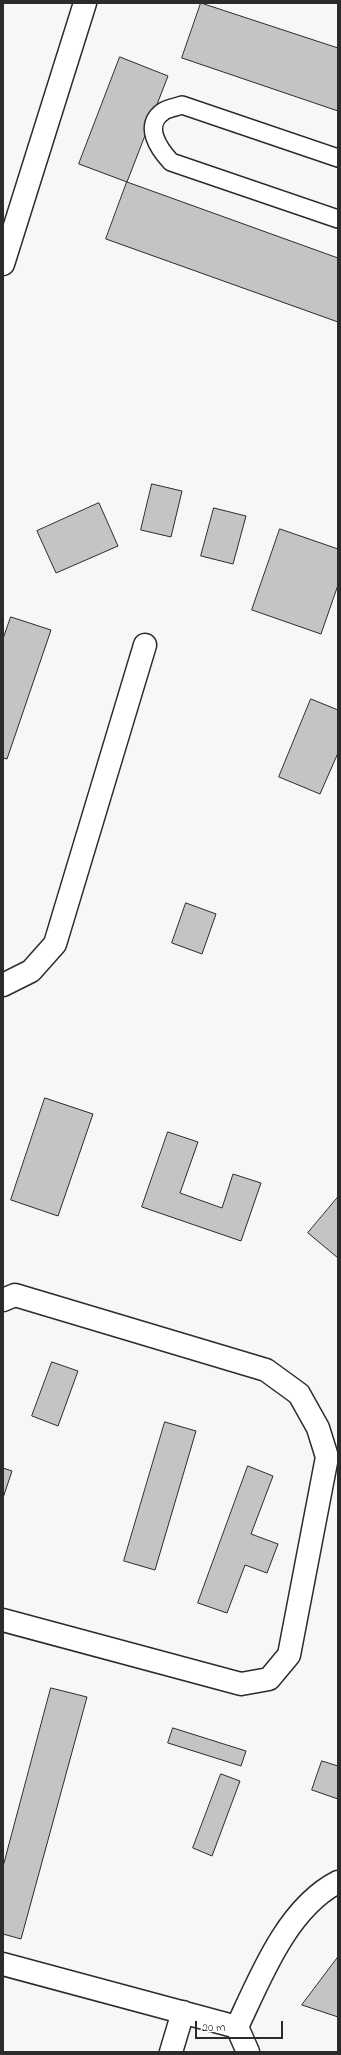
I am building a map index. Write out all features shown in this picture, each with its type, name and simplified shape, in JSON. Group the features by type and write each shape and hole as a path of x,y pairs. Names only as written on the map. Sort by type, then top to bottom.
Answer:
{"street":[{"path":"3,264 85,3"},
{"path":"3,985 30,971 55,944 145,645"},
{"path":"3,1300 15,1295 266,1370 299,1394 318,1428 326,1457 289,1655 268,1678 240,1684 3,1620"},
{"path":"237,2027 280,1942 304,1908 338,1882"},
{"path":"3,1964 237,2027"},
{"path":"170,2052 183,2012"},
{"path":"237,2027 248,2052"}],"lane":[{"path":"338,158 182,105 164,111 156,120 153,135 159,148 171,162 338,219"}],"building":[{"path":"201,3 338,48 338,111 182,58"},
{"path":"120,57 168,76 127,182 79,164"},
{"path":"127,182 338,258 338,322 106,239"},
{"path":"152,484 182,491 171,537 141,530"},
{"path":"99,503 118,546 56,573 37,531"},
{"path":"214,508 246,516 233,564 201,556"},
{"path":"280,529 338,549 338,585 321,634 252,610"},
{"path":"11,617 51,630 7,759 3,758 3,639"},
{"path":"311,699 338,710 338,753 320,794 279,777"},
{"path":"186,903 216,914 202,954 172,943"},
{"path":"45,1098 93,1114 58,1216 11,1200"},
{"path":"168,1132 198,1142 180,1193 222,1208 233,1174 261,1183 241,1241 142,1207"},
{"path":"338,1197 338,1258 308,1233"},
{"path":"52,1362 78,1371 58,1426 32,1416"},
{"path":"165,1422 196,1431 155,1570 124,1561"},
{"path":"248,1466 273,1476 251,1534 278,1544 267,1573 245,1565 227,1613 198,1603"},
{"path":"3,1468 12,1471 3,1498"},
{"path":"51,1688 87,1697 21,1939 3,1934 3,1867"},
{"path":"173,1728 246,1751 241,1766 168,1743"},
{"path":"322,1761 338,1766 338,1799 312,1790"},
{"path":"221,1774 240,1781 212,1856 193,1848"},
{"path":"338,1957 338,2017 302,2005"}]}
